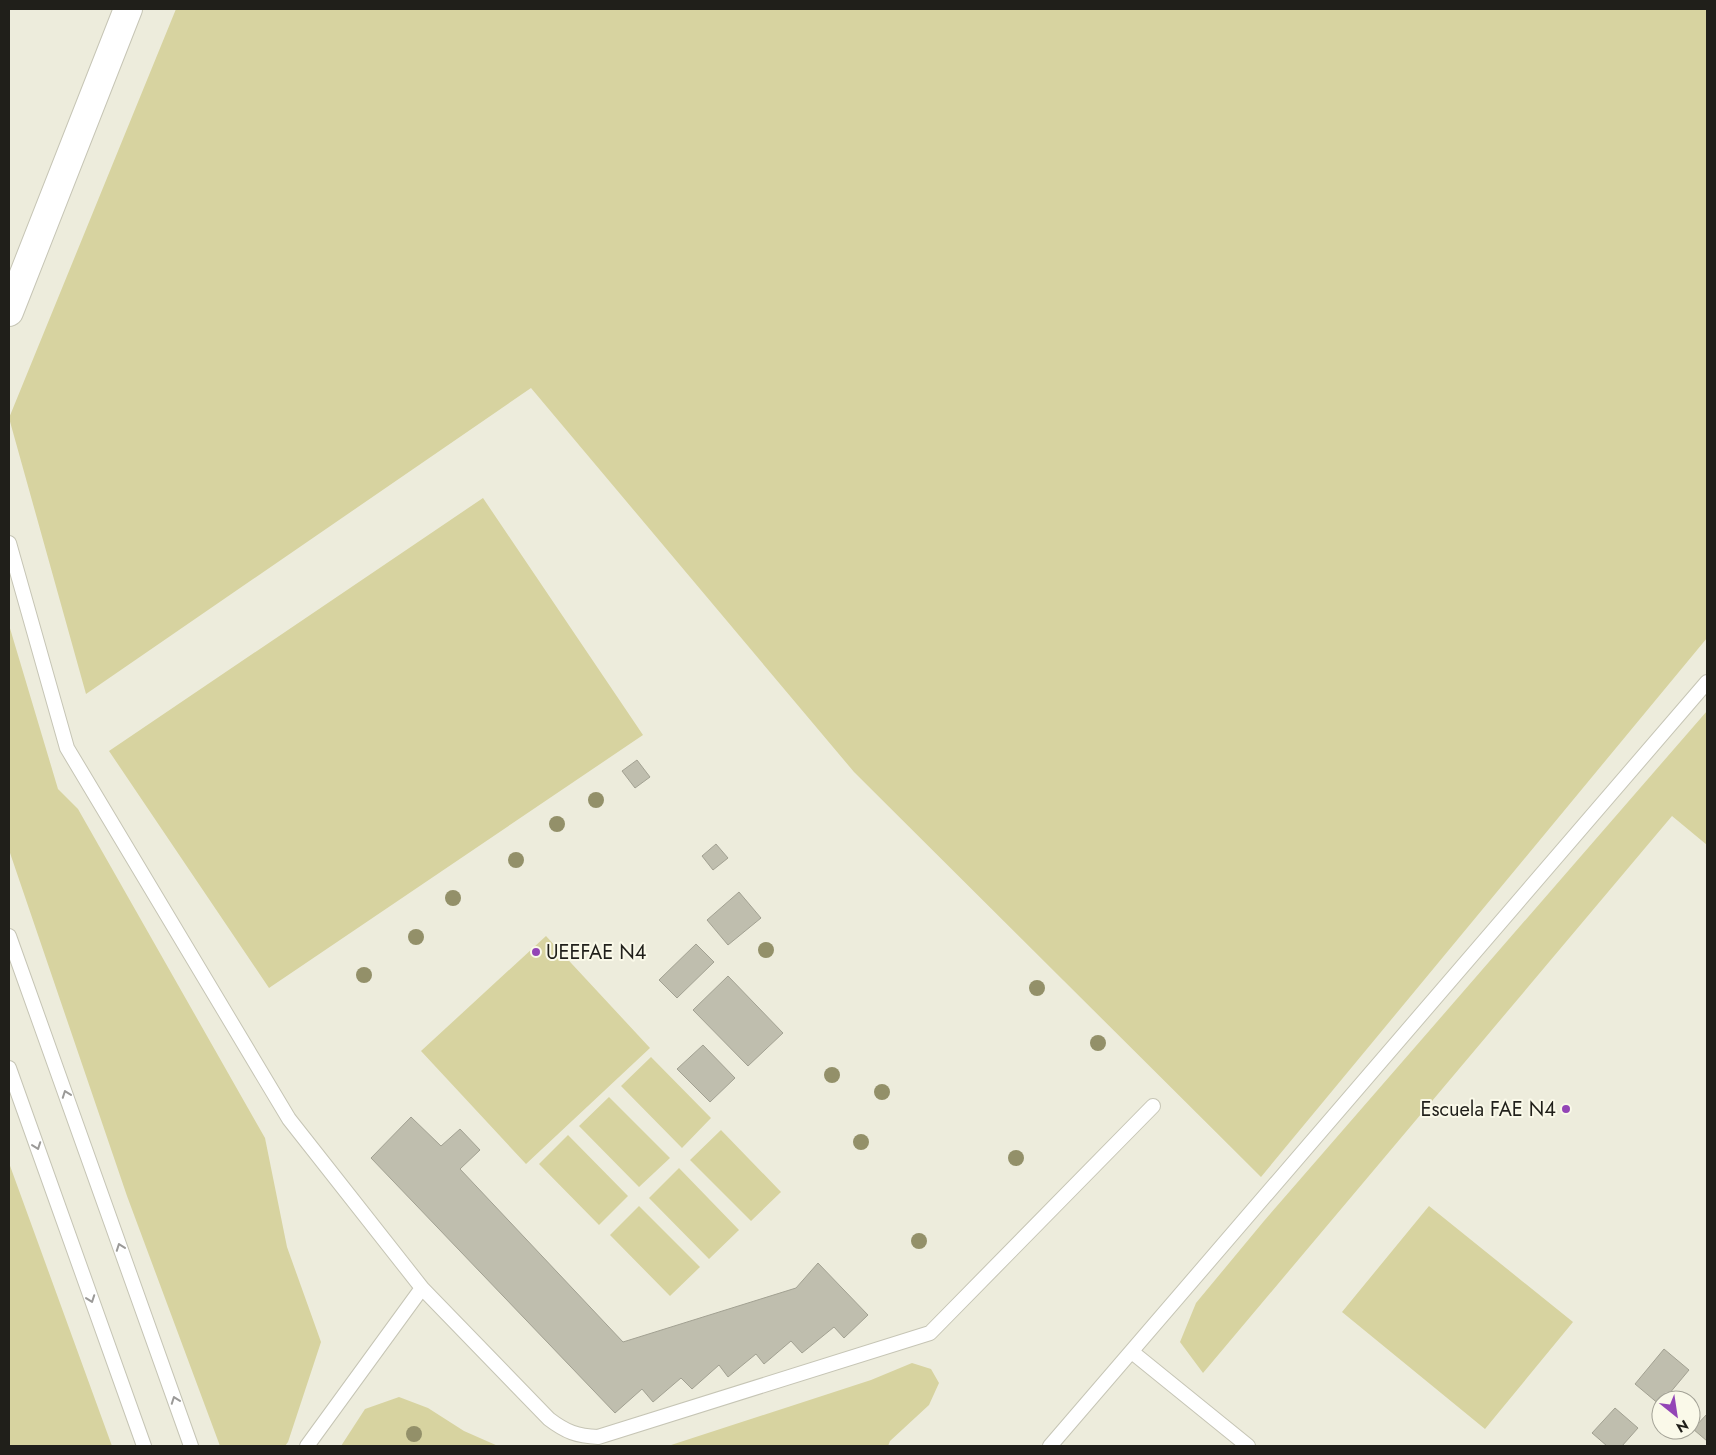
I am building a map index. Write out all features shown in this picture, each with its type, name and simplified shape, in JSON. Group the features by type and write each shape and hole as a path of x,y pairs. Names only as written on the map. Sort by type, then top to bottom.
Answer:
{"street":[{"path":"9,312 128,9"}],"lane":[{"path":"9,543 67,748 289,1119 422,1288 549,1419 565,1431 598,1438 930,1333 1153,1106"},
{"path":"1050,1446 1707,682"},
{"path":"9,936 191,1446"},
{"path":"9,1068 144,1446"},
{"path":"307,1446 422,1288"},
{"path":"1132,1352 1248,1446"}],"shaded area":[{"path":"176,9 1707,9 1707,638 1261,1177 854,772 531,388 86,694 9,418"},
{"path":"483,498 643,735 269,988 109,751"},
{"path":"9,625 58,789 78,809 265,1138 287,1247 321,1342 288,1442 285,1446 220,1446 127,1196 9,850"},
{"path":"1707,711 1707,845 1672,816 1203,1373 1180,1342 1196,1303 1264,1221"},
{"path":"546,936 650,1048 526,1164 421,1051"},
{"path":"651,1057 711,1118 682,1148 621,1086"},
{"path":"609,1097 670,1158 639,1187 579,1126"},
{"path":"721,1130 781,1192 751,1221 690,1160"},
{"path":"568,1135 628,1196 599,1225 539,1164"},
{"path":"9,1163 112,1446 9,1446"},
{"path":"679,1168 739,1230 709,1259 649,1198"},
{"path":"639,1206 700,1267 670,1296 610,1235"},
{"path":"1429,1206 1573,1322 1485,1429 1342,1312"},
{"path":"912,1363 931,1369 939,1383 929,1405 890,1441 888,1446 668,1446 871,1380"},
{"path":"399,1397 428,1408 464,1431 498,1446 341,1446 365,1409"}],"building":[{"path":"637,760 650,777 635,788 622,771"},
{"path":"716,844 728,858 713,870 702,856"},
{"path":"739,892 761,918 728,945 707,920"},
{"path":"696,944 714,962 677,998 659,980"},
{"path":"728,976 783,1033 748,1066 693,1010"},
{"path":"703,1045 735,1078 710,1102 677,1069"},
{"path":"411,1117 441,1146 460,1129 480,1150 460,1169 623,1342 796,1288 818,1263 868,1315 844,1338 834,1327 802,1353 791,1341 764,1364 756,1354 728,1377 719,1365 692,1389 681,1378 653,1402 642,1389 615,1413 371,1158"},
{"path":"1664,1349 1689,1370 1672,1390 1651,1390 1651,1397 1635,1384"},
{"path":"1615,1408 1638,1428 1622,1446 1607,1446 1592,1433"},
{"path":"1707,1414 1707,1441 1701,1436 1701,1420"}],"place":[{"name":"UEEFAE N4","path":"536,952"},
{"name":"Escuela FAE N4","path":"1566,1109"}]}
